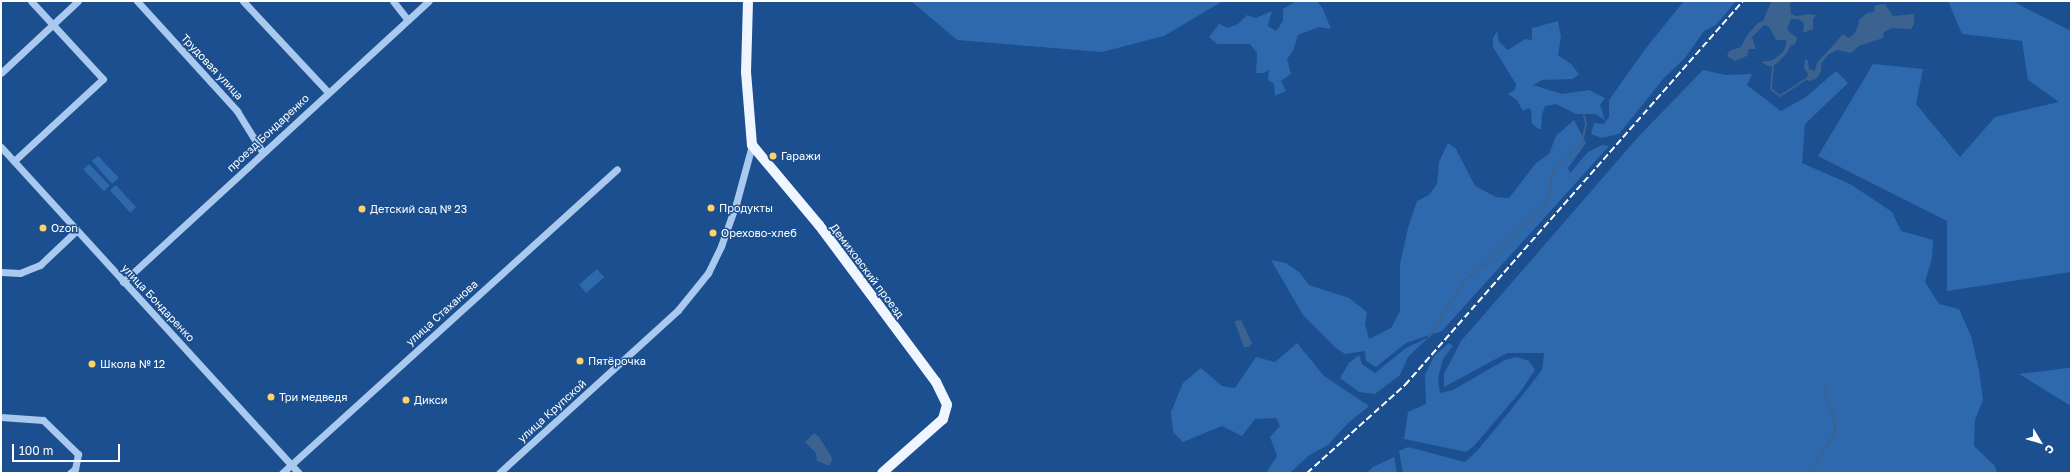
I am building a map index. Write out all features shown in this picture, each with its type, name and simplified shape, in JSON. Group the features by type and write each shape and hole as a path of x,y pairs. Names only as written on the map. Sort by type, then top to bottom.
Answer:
{"main road":[{"path":"748,1 746,72 752,145"},
{"name":"Демиховский проезд","path":"752,145 819,225 936,382 947,405 943,418 882,473"}],"street":[{"path":"14,161 96,87 101,82 102,76 31,1"},
{"path":"1,73 78,1"},
{"name":"Трудовая улица","path":"137,1 237,111 263,153"},
{"path":"243,1 328,92"},
{"path":"393,1 408,20"},
{"name":"проезд Бондаренко","path":"123,282 328,92 429,1"},
{"name":"улица Крупской","path":"499,473 673,315 708,272 721,246 736,204 752,145"},
{"name":"улица Бондаренко","path":"1,147 76,231 299,473"},
{"name":"улица Стаханова","path":"282,473 617,169"},
{"path":"1,272 20,273 40,265 76,231"},
{"path":"1,417 43,420 78,454 75,469 70,473"}],"shaded area":[{"path":"911,1 1223,1 1164,36 1102,52 957,40"},
{"path":"1296,1 1317,1 1323,9 1331,29 1319,27 1298,35 1293,51 1287,59 1291,74 1281,81 1286,91 1275,96 1274,84 1268,80 1269,70 1263,73 1256,73 1257,53 1250,44 1217,44 1209,37 1219,24 1228,28 1238,24 1247,15 1256,18 1272,11 1268,26 1276,31 1283,21 1283,9"},
{"path":"1684,1 1736,1 1716,25 1704,31 1685,58 1664,78 1619,134 1602,138 1591,134 1594,123 1604,124 1609,117 1609,100 1646,48"},
{"path":"1793,1 1790,3 1791,14 1796,16 1810,14 1816,15 1813,19 1813,29 1803,33 1804,23 1798,19 1791,19 1787,29 1797,37 1796,42 1794,45 1791,45 1787,53 1776,64 1773,66 1768,66 1761,62 1773,60 1782,53 1786,46 1786,40 1776,40 1769,27 1764,25 1752,37 1756,49 1749,49 1747,56 1735,61 1727,56 1729,51 1741,47 1747,35 1758,23 1763,21 1771,2"},
{"path":"1948,1 2012,1 2071,31 2071,272 1947,291 1947,221 1818,156 1873,64 1923,69 1916,104 1960,157 1995,117 2059,102 2028,80 2022,41 1962,34"},
{"path":"1885,4 1893,16 1914,14 1914,24 1911,29 1892,28 1884,32 1883,38 1859,46 1851,53 1837,50 1828,55 1821,64 1821,72 1816,79 1809,81 1806,79 1808,74 1804,68 1805,59 1808,60 1809,69 1815,71 1817,63 1843,34 1849,38 1854,34 1859,24 1858,21 1867,13 1874,12 1875,5"},
{"path":"1558,21 1561,37 1558,55 1571,64 1579,74 1573,79 1542,80 1533,85 1562,94 1589,90 1605,98 1600,105 1605,120 1595,114 1576,114 1556,104 1545,106 1542,115 1541,129 1539,129 1532,124 1531,110 1529,108 1523,111 1517,100 1508,94 1515,90 1516,84 1493,47 1493,38 1497,31 1499,42 1508,50 1525,39 1532,40 1532,28"},
{"path":"1703,70 1726,75 1752,74 1747,85 1781,111 1806,97 1836,71 1848,83 1805,124 1802,163 1850,184 1879,203 1892,212 1901,231 1933,240 1932,258 1925,282 1939,304 1959,309 1971,336 1979,370 1983,400 1975,420 1974,446 1995,466 1997,473 1403,473 1399,451 1408,447 1465,462 1477,451 1542,370 1544,353 1507,353 1444,387 1444,374 1461,341 1639,136"},
{"path":"1574,120 1586,143 1568,168 1570,173 1588,152 1602,145 1609,146 1442,331 1406,343 1376,367 1366,361 1365,351 1345,354 1336,348 1303,315 1271,260 1286,263 1300,273 1309,285 1349,298 1362,308 1367,313 1365,324 1369,339 1391,328 1400,311 1400,264 1408,228 1417,201 1429,195 1437,184 1439,162 1448,143 1456,149 1475,186 1496,197 1509,198 1536,163 1549,154 1556,136"},
{"path":"98,156 119,178 112,184 92,161"},
{"path":"89,164 110,186 104,191 83,170"},
{"path":"116,185 136,207 130,213 110,190"},
{"path":"597,269 604,277 586,293 579,285"},
{"path":"1241,320 1252,343 1249,347 1244,347 1235,323 1235,321"},
{"path":"1429,337 1408,357 1400,375 1375,394 1359,392 1340,378 1349,363 1359,355 1362,364 1375,373 1406,348"},
{"path":"1297,343 1324,376 1369,406 1347,424 1328,445 1308,456 1291,472 1266,473 1277,456 1270,437 1280,426 1276,418 1255,419 1242,436 1222,426 1183,442 1173,432 1171,412 1183,383 1201,368 1222,386 1235,388 1256,357 1275,362"},
{"path":"1449,343 1453,346 1443,359 1438,378 1440,393 1453,390 1505,360 1517,357 1529,361 1535,370 1521,391 1473,447 1466,452 1404,439 1408,412 1426,404 1425,375 1434,356"},
{"path":"2068,368 2071,368 2071,406 2019,374"},
{"path":"814,433 819,437 831,456 832,459 830,466 817,461 816,453 805,442"},
{"path":"1394,457 1397,473 1367,473 1373,467"}],"waterway":[{"path":"1773,66 1771,89 1780,96 1806,79"},
{"path":"1429,337 1466,279 1485,264 1544,206 1550,189 1553,170 1582,144 1586,123 1584,115"},
{"path":"1810,473 1835,432 1834,415 1829,409 1825,392 1827,386"}],"railway":[{"path":"1307,473 1405,385 1743,1"}],"place":[{"name":"Гаражи","path":"773,156"},
{"name":"Продукты","path":"711,208"},
{"name":"Детский сад № 23","path":"362,209"},
{"name":"Ozon","path":"43,228"},
{"name":"Орехово-хлеб","path":"713,233"},
{"name":"Пятёрочка","path":"580,361"},
{"name":"Школа № 12","path":"92,364"},
{"name":"Три медведя","path":"271,397"},
{"name":"Дикси","path":"406,400"}]}
